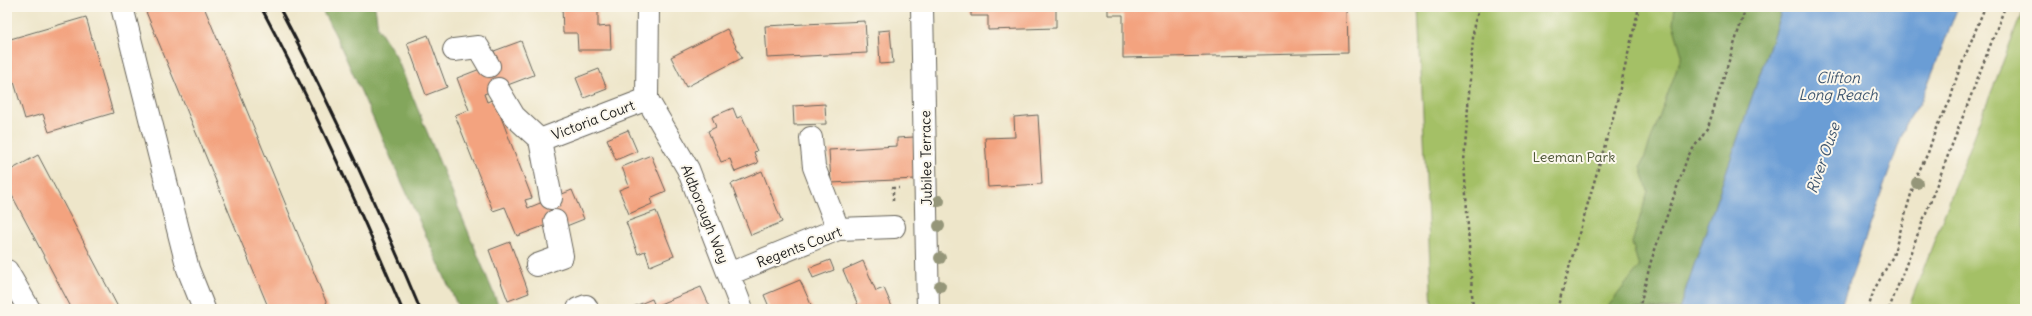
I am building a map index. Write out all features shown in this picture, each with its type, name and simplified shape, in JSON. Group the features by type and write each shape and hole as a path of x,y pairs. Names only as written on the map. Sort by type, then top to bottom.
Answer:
{"street":[{"path":"122,7 188,270 204,309"},
{"path":"647,99 648,7"},
{"name":"Jubilee Terrace","path":"922,7 927,188 928,309"},
{"path":"454,50 478,47 489,66"},
{"path":"498,88 514,116 540,140 551,198"},
{"name":"Victoria Court","path":"540,140 647,99"},
{"name":"Aldborough Way","path":"647,99 688,169 742,309"},
{"path":"811,138 814,167 838,229"},
{"path":"537,265 562,256 555,221"},
{"name":"Regents Court","path":"729,274 838,229 894,227"},
{"path":"7,271 23,307"},
{"path":"578,309 586,306 587,309"}],"path":[{"path":"1473,309 1464,162 1474,24 1480,7"},
{"path":"1557,309 1614,114 1640,7"},
{"path":"1639,309 1651,261 1688,156 1708,127 1746,7"},
{"path":"1868,309 1874,290 1892,256 1916,177 1928,153 1936,128 1950,101 1957,76 1985,7"},
{"path":"1889,309 2006,7"}],"green space":[{"path":"320,7 375,7 378,28 395,54 500,309 459,309 335,34"},
{"name":"Leeman Park","path":"1418,7 1783,7 1679,309 1432,309"},
{"path":"1675,7 1783,7 1679,309 1606,309 1639,267 1632,243 1648,191 1641,167 1682,55 1673,24"},
{"path":"2024,7 2025,309 1908,309"}],"water":[{"name":"Clifton Long Reach","path":"1783,7 1958,7 1922,99 1906,124 1840,309 1679,309"}],"building":[{"path":"144,7 204,7 329,309 269,309"},
{"path":"562,7 598,7 598,27 610,26 611,50 578,50 577,33 563,33"},
{"path":"971,7 1056,7 1056,28 988,30 988,16 971,16"},
{"path":"1108,7 1347,7 1348,53 1123,58 1123,15 1108,15"},
{"path":"86,17 113,113 49,132 43,114 25,119 14,82 7,84 7,40"},
{"path":"865,21 867,53 767,58 765,26"},
{"path":"727,29 742,58 686,87 671,57"},
{"path":"890,30 893,63 880,64 878,31"},
{"path":"428,35 447,87 426,95 407,43"},
{"path":"521,41 534,75 484,94 487,102 494,99 532,198 525,200 528,208 572,190 584,219 564,227 562,219 517,236 505,207 493,211 455,115 469,110 457,78 498,62 494,51"},
{"path":"599,69 607,89 584,98 576,78"},
{"path":"825,104 826,124 794,125 793,106"},
{"path":"733,108 737,118 742,116 757,151 754,152 758,163 735,172 730,159 721,162 708,131 716,127 712,117"},
{"path":"1038,115 1042,184 988,187 985,138 1015,137 1014,117"},
{"path":"628,130 637,151 616,160 607,139"},
{"path":"914,137 916,179 831,183 829,150 897,146 897,138"},
{"path":"38,155 119,309 72,309 7,186 7,172"},
{"path":"651,155 666,191 650,198 652,204 629,214 619,190 629,186 622,167"},
{"path":"762,171 782,222 751,235 731,184"},
{"path":"656,211 674,256 650,266 645,251 638,254 626,222"},
{"path":"510,242 529,293 508,301 489,250"},
{"path":"830,260 834,270 813,278 809,268"},
{"path":"863,261 876,291 884,288 893,309 851,309 858,305 843,270"},
{"path":"800,280 813,309 770,309 764,295"},
{"path":"701,287 711,309 628,309 652,299 655,306"}],"railway":[{"path":"261,7 335,156 402,309"},
{"path":"279,7 353,156 420,309"}],"water label":[{"name":"River Ouse","path":"1823,158"}]}
